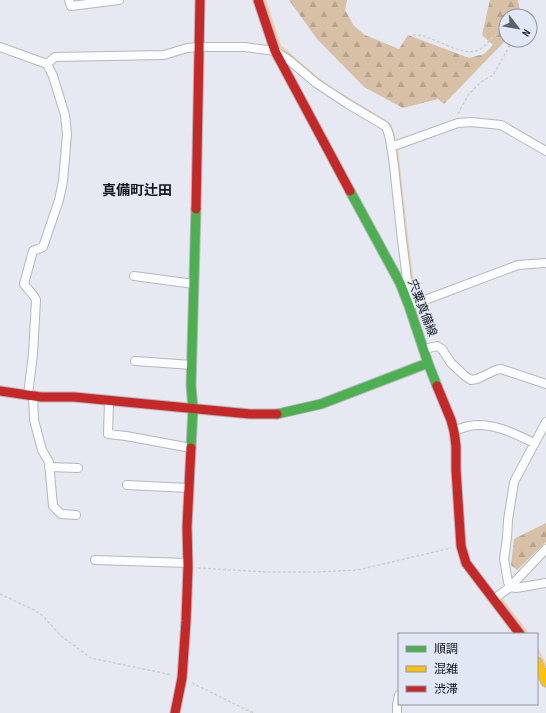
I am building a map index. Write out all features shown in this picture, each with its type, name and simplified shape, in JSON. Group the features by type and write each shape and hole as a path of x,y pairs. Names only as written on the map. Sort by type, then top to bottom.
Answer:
{"street":[{"path":"69,0 71,6 119,0"},
{"path":"175,713 182,678 188,565 187,528 193,409 191,385 200,0"},
{"name":"宍粟真備線","path":"258,0 275,51 413,305 427,349 428,363 454,430 461,546 463,554 466,563 519,633"},
{"path":"0,47 47,64 53,76 65,115 67,134 59,200 44,247 33,251 24,284 36,300 31,396 34,420 42,450 49,462 53,506 61,514 76,514"},
{"path":"47,64 55,57 164,55 188,48 198,47 245,47 275,51 290,61 316,83 387,128 394,146 401,234 413,305 518,265 546,263"},
{"path":"394,146 454,124 471,122 501,125 546,151"},
{"path":"134,276 194,284"},
{"path":"427,349 437,346 442,349 451,363 471,380 501,369 546,384"},
{"path":"135,361 192,365"},
{"path":"0,391 41,397 74,397 250,414 277,414 321,404 428,363"},
{"path":"109,401 108,434 191,448"},
{"path":"510,587 504,559 514,482 546,422"},
{"path":"454,430 470,426 483,425 509,431 534,443"},
{"path":"49,467 78,468"},
{"path":"128,485 189,488"},
{"path":"494,599 510,587 546,549"},
{"path":"95,560 188,565"},
{"path":"510,587 516,588 546,583"},
{"path":"538,664 546,682"},
{"path":"397,713 398,700"}],"path":[{"path":"413,35 424,36 463,51 474,51 483,47 498,33"},
{"path":"454,124 459,110 468,95 481,82 493,75 508,48"},
{"path":"188,565 267,572 358,570 461,546"},
{"path":"0,594 34,610 43,616 61,636 91,658 182,678 253,713"}],"green space":[{"path":"289,0 347,0 345,10 354,26 365,35 399,49 408,35 469,58 484,54 493,45 482,35 490,0 518,0 520,8 498,8 498,48 444,104 438,99 403,108 364,87 317,39"},
{"path":"546,523 546,542 517,570 511,565 514,539"}],"waterway":[{"path":"265,0 280,46 329,87"},
{"path":"337,92 385,121 390,125 393,133 397,151 415,302"},
{"path":"501,599 527,633"},
{"path":"538,651 546,666"}],"traffic: fast":[{"path":"350,191 400,283 437,386"},
{"path":"191,448 193,409 191,385 196,209"},
{"path":"277,414 321,404 428,363"}],"traffic: slow":[{"path":"538,664 546,682"}],"traffic: jam":[{"path":"196,209 200,0"},
{"path":"258,0 275,51 350,191"},
{"path":"437,386 454,431 461,546 466,563 519,633"},
{"path":"0,391 41,397 74,397 250,414 277,414"},
{"path":"175,713 182,678 186,621 188,567 187,527 191,448"}],"district":[{"name":"真備町辻田","path":"137,190"}]}
